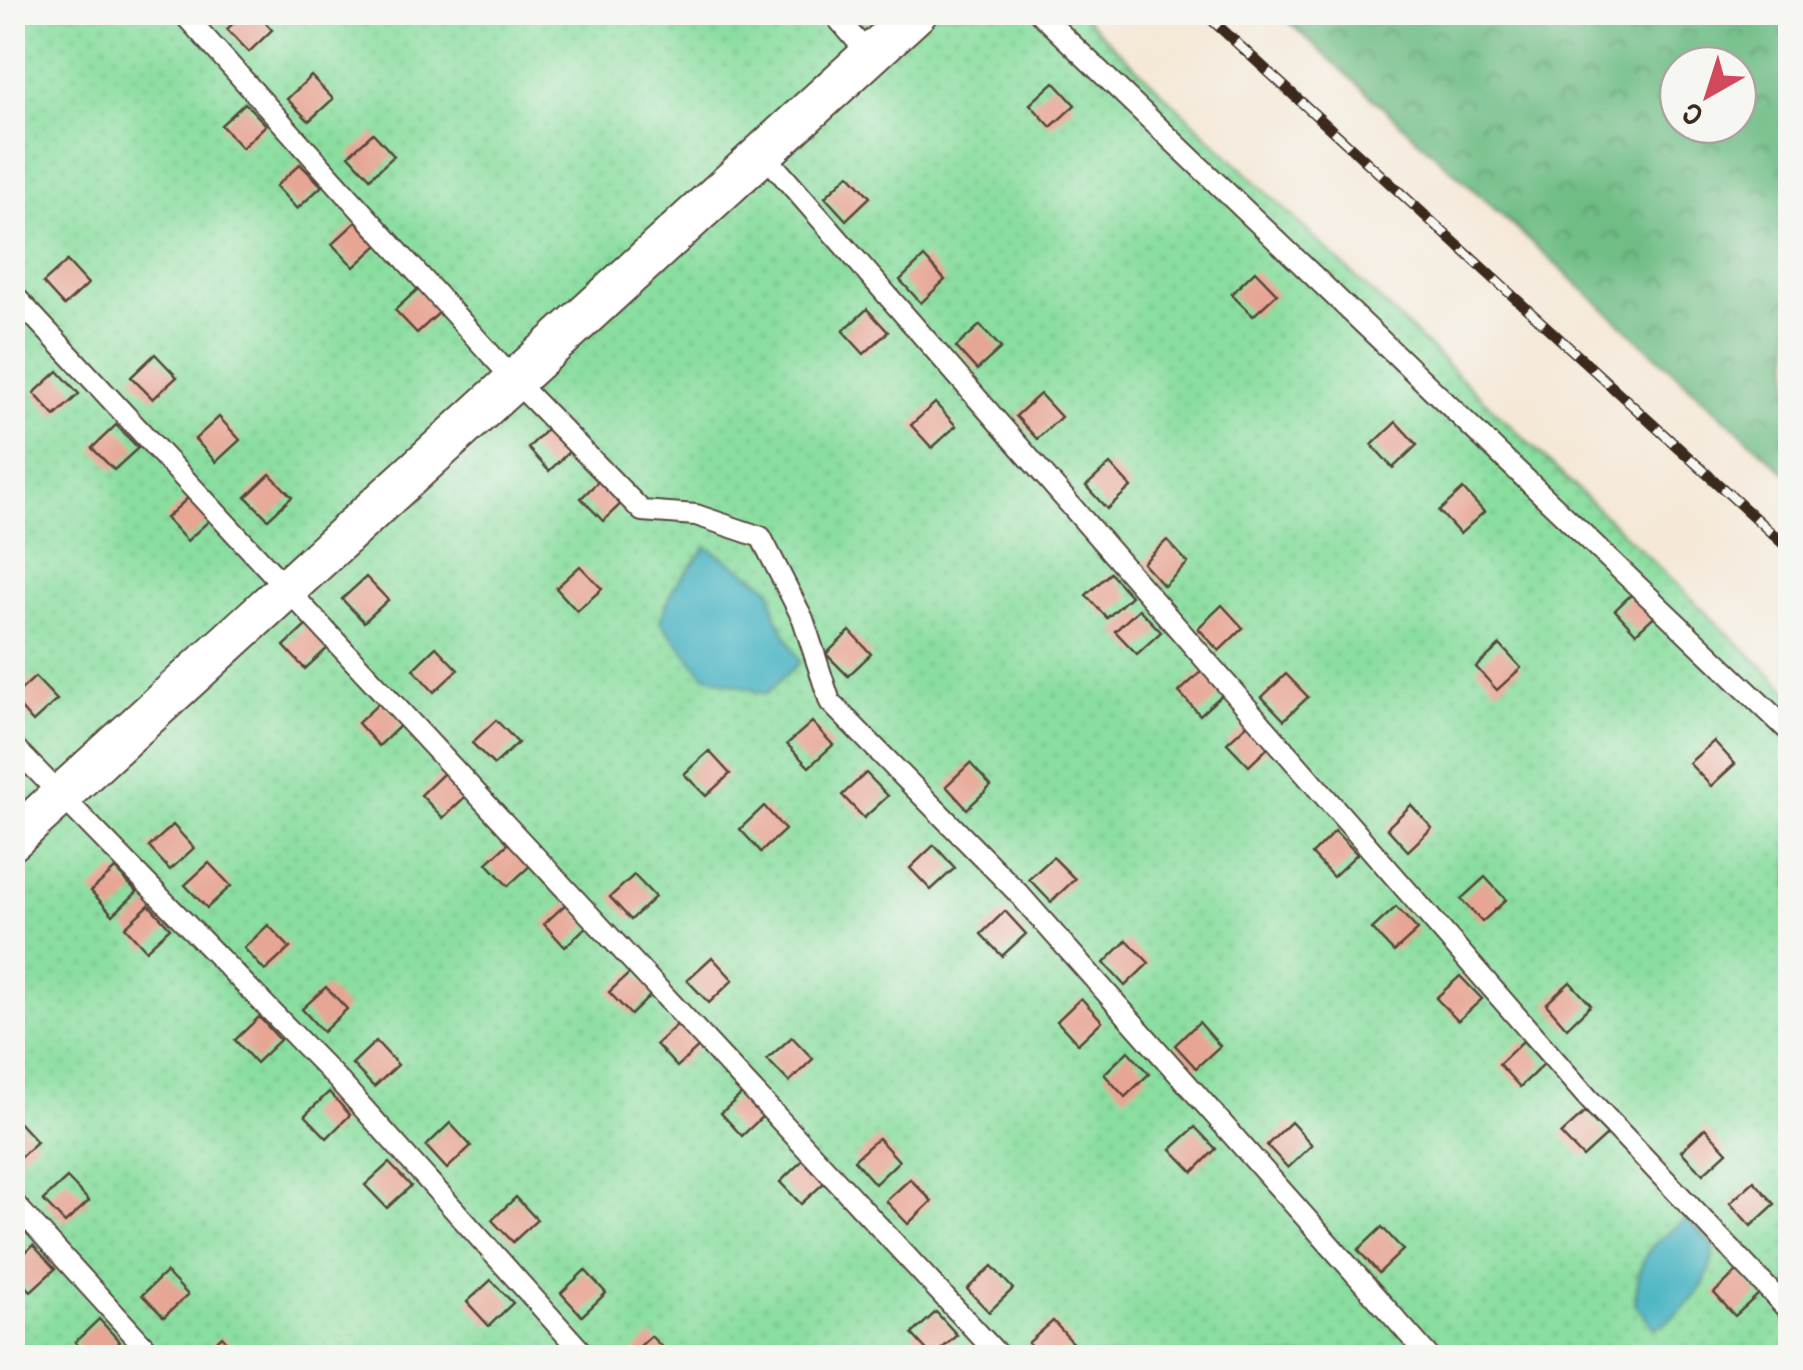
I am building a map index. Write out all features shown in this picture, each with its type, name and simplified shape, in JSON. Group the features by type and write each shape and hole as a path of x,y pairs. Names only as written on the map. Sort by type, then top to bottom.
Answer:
{"street":[{"path":"12,840 917,12"}],"lane":[{"path":"182,12 514,380 642,511 696,515 761,537 803,619 830,702 1018,893 1430,1358"},
{"path":"832,12 870,56"},
{"path":"1038,12 1790,732"},
{"path":"764,154 1587,1097 1790,1312"},
{"path":"12,294 1001,1358"},
{"path":"12,745 339,1081 587,1358"},
{"path":"12,1201 156,1358"}],"green space":[{"path":"12,13 1079,13 1790,693 1790,1357 13,1357"},
{"path":"1279,13 1790,13 1790,477"}],"water":[{"path":"707,547 770,587 776,616 800,662 766,694 704,675 660,621 674,587"},
{"path":"1686,1219 1714,1246 1712,1260 1696,1295 1655,1329 1635,1304 1643,1262 1661,1238"}],"building":[{"path":"245,12 256,12 272,30 249,52 227,29"},
{"path":"311,76 333,99 309,121 287,99"},
{"path":"1054,82 1075,105 1051,127 1030,104"},
{"path":"245,103 266,125 242,148 221,125"},
{"path":"373,133 394,156 370,178 349,155"},
{"path":"300,164 322,186 297,209 276,186"},
{"path":"849,174 870,197 846,220 825,197"},
{"path":"356,222 378,245 354,267 332,244"},
{"path":"924,257 945,280 921,303 900,280"},
{"path":"67,261 88,284 64,306 43,283"},
{"path":"1255,271 1277,294 1253,316 1231,294"},
{"path":"419,288 441,311 417,333 395,310"},
{"path":"867,309 888,332 864,354 843,331"},
{"path":"980,325 1001,348 977,370 956,347"},
{"path":"155,354 177,377 153,399 131,377"},
{"path":"58,371 79,394 55,416 34,393"},
{"path":"1040,394 1061,417 1037,439 1016,416"},
{"path":"935,403 956,426 932,448 911,425"},
{"path":"219,417 240,440 216,462 195,439"},
{"path":"1396,422 1417,445 1393,468 1372,445"},
{"path":"116,425 138,448 114,470 92,448"},
{"path":"551,425 573,448 549,471 528,448"},
{"path":"1110,464 1131,487 1107,509 1086,486"},
{"path":"270,474 292,497 268,519 246,497"},
{"path":"605,475 627,498 603,521 581,498"},
{"path":"1463,489 1484,512 1460,534 1439,511"},
{"path":"190,496 211,519 187,541 166,518"},
{"path":"1167,540 1188,563 1164,586 1143,563"},
{"path":"580,566 602,589 577,611 556,588"},
{"path":"1110,573 1131,596 1107,618 1086,595"},
{"path":"366,577 388,600 364,622 342,599"},
{"path":"1639,587 1660,611 1636,633 1615,610"},
{"path":"1222,605 1243,628 1219,651 1198,628"},
{"path":"1139,609 1161,632 1137,654 1115,631"},
{"path":"308,624 330,646 305,669 284,646"},
{"path":"850,631 871,654 848,676 826,654"},
{"path":"1500,645 1521,668 1497,690 1476,667"},
{"path":"436,647 458,670 434,692 413,669"},
{"path":"1203,670 1224,693 1200,715 1179,692"},
{"path":"1286,674 1308,697 1284,720 1262,697"},
{"path":"35,677 57,700 33,722 12,698"},
{"path":"382,700 403,723 379,746 358,723"},
{"path":"496,720 518,743 494,765 472,743"},
{"path":"1251,721 1273,743 1249,766 1227,743"},
{"path":"812,722 833,745 809,767 787,744"},
{"path":"1714,741 1735,764 1711,786 1689,763"},
{"path":"709,751 730,774 706,796 684,774"},
{"path":"970,763 991,786 967,809 946,786"},
{"path":"445,772 467,795 443,818 421,795"},
{"path":"866,773 888,796 864,818 842,795"},
{"path":"1411,805 1432,828 1408,851 1387,828"},
{"path":"764,806 785,830 761,852 740,829"},
{"path":"173,825 194,848 170,870 149,847"},
{"path":"1335,831 1357,854 1333,877 1312,854"},
{"path":"511,841 532,864 508,886 487,863"},
{"path":"934,845 955,868 931,890 910,868"},
{"path":"1053,857 1075,879 1051,902 1029,879"},
{"path":"209,863 231,886 207,908 185,885"},
{"path":"115,869 137,892 113,915 91,891"},
{"path":"634,875 655,897 631,920 610,897"},
{"path":"1485,877 1506,900 1482,922 1461,899"},
{"path":"568,902 589,924 565,947 544,924"},
{"path":"149,905 170,928 146,950 125,927"},
{"path":"1396,907 1418,930 1394,952 1372,929"},
{"path":"1005,911 1026,934 1002,956 981,934"},
{"path":"268,925 290,948 265,971 244,948"},
{"path":"1127,940 1149,963 1125,986 1104,963"},
{"path":"712,957 733,980 709,1003 687,980"},
{"path":"633,970 654,992 631,1015 609,992"},
{"path":"1460,976 1482,999 1458,1021 1436,998"},
{"path":"1570,982 1591,1005 1567,1028 1546,1004"},
{"path":"326,987 347,1009 323,1032 302,1009"},
{"path":"1081,998 1102,1021 1078,1044 1057,1021"},
{"path":"259,1017 280,1040 256,1063 235,1040"},
{"path":"680,1022 701,1045 677,1067 656,1044"},
{"path":"1199,1022 1220,1046 1196,1068 1175,1045"},
{"path":"792,1037 813,1059 789,1082 767,1059"},
{"path":"376,1041 398,1065 374,1087 352,1064"},
{"path":"1523,1041 1544,1064 1520,1087 1499,1064"},
{"path":"1128,1051 1149,1074 1125,1097 1104,1074"},
{"path":"745,1091 766,1113 742,1136 721,1113"},
{"path":"329,1092 350,1115 327,1138 305,1115"},
{"path":"1585,1112 1607,1135 1583,1157 1561,1134"},
{"path":"15,1118 37,1142 12,1165 12,1121"},
{"path":"1291,1122 1312,1145 1288,1168 1267,1145"},
{"path":"450,1123 471,1146 447,1169 426,1146"},
{"path":"1195,1127 1216,1149 1193,1172 1171,1149"},
{"path":"1705,1128 1727,1152 1703,1174 1681,1151"},
{"path":"878,1138 899,1161 875,1184 854,1160"},
{"path":"804,1159 825,1182 801,1204 780,1182"},
{"path":"389,1163 411,1186 387,1208 365,1185"},
{"path":"67,1178 89,1201 65,1223 43,1200"},
{"path":"910,1179 932,1201 908,1224 886,1201"},
{"path":"1754,1181 1775,1204 1751,1226 1730,1203"},
{"path":"516,1197 537,1220 513,1242 492,1220"},
{"path":"1382,1227 1403,1250 1379,1273 1358,1250"},
{"path":"33,1245 55,1269 31,1291 12,1271 12,1265"},
{"path":"992,1266 1013,1289 989,1312 967,1289"},
{"path":"585,1270 606,1293 582,1316 561,1293"},
{"path":"1738,1270 1759,1294 1735,1316 1714,1293"},
{"path":"166,1272 188,1295 164,1317 142,1295"},
{"path":"491,1280 513,1303 489,1326 467,1302"},
{"path":"936,1312 957,1335 933,1357 912,1334"},
{"path":"99,1319 120,1342 104,1358 90,1358 75,1342"},
{"path":"1053,1321 1074,1344 1059,1358 1042,1358 1028,1343"},
{"path":"222,1336 242,1358 199,1358"},
{"path":"651,1336 672,1358 627,1358"}],"railway":[{"path":"1203,12 1790,550"}]}
